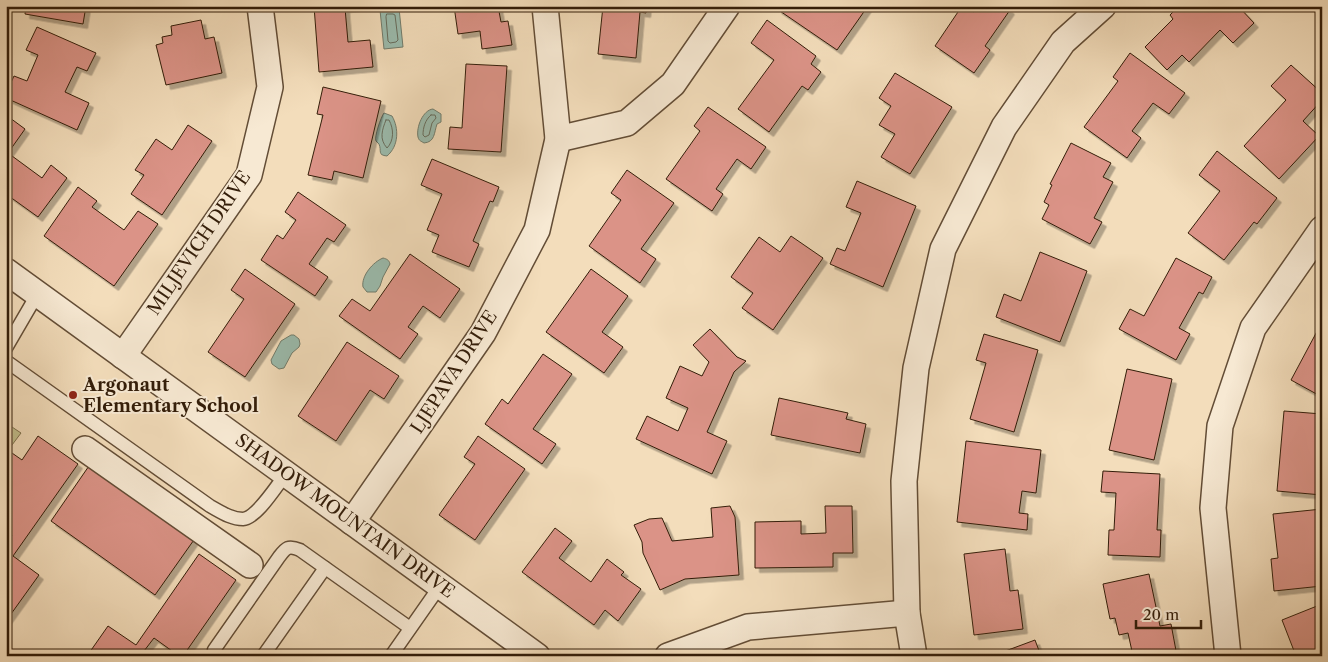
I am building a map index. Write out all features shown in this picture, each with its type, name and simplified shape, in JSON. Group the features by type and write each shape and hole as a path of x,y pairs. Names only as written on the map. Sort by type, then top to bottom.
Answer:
{"street":[{"name":"MILJEVICH DRIVE","path":"123,356 249,175 270,87 260,6"},
{"name":"LJEPAVA DRIVE","path":"352,522 484,332 537,230 558,139 545,6"},
{"path":"558,139 627,123 673,84 727,6"},
{"path":"914,656 907,613 904,481 916,368 943,249 1004,127 1063,42 1103,6"},
{"path":"1228,656 1213,508 1220,426 1253,328 1322,229"},
{"name":"SHADOW MOUNTAIN DRIVE","path":"6,270 538,656"},
{"path":"85,449 250,565"},
{"path":"668,656 748,627 907,613"}],"lane":[{"path":"6,348 38,293"},
{"path":"6,361 210,506 230,517 245,519 258,511 286,474"},
{"path":"215,656 214,650 285,549 293,547 300,550 410,628"},
{"path":"263,656 325,568"},
{"path":"391,656 440,586"}],"shaded area":[{"path":"6,423 21,433 6,453"}],"water":[{"path":"399,8 403,47 384,49 380,10"},
{"path":"433,109 441,114 441,122 437,124 432,139 424,143 418,137 419,124 426,112"},
{"path":"384,113 392,116 397,131 394,147 387,156 381,154 379,144 376,141 378,127"},
{"path":"383,258 388,260 390,264 380,286 376,292 367,292 363,287 364,278 372,266"},
{"path":"291,335 299,339 299,347 292,353 284,368 279,369 272,364 271,360 281,341"}],"building":[{"path":"26,6 86,6 83,24 25,14"},
{"path":"314,6 360,6 345,8 348,42 370,40 373,67 319,72"},
{"path":"454,6 498,6 501,22 508,21 512,45 482,49 480,31 458,34"},
{"path":"603,6 647,6 646,13 640,12 636,58 598,54"},
{"path":"779,6 868,6 837,50 777,9"},
{"path":"962,6 966,6 974,12 978,6 1005,6 1010,10 985,46 990,50 974,73 935,46"},
{"path":"1179,6 1238,6 1254,23 1233,43 1220,30 1189,62 1182,55 1167,70 1145,47 1173,19 1170,15"},
{"path":"201,20 205,39 214,37 222,73 166,85 156,45 163,43 162,37 172,35 171,26"},
{"path":"767,20 816,56 811,64 821,72 808,90 802,86 769,132 738,109 774,60 751,43"},
{"path":"37,27 96,53 87,71 77,67 65,92 89,103 77,130 6,98 6,93 14,76 27,81 38,55 26,50"},
{"path":"1130,53 1185,93 1169,114 1153,103 1132,131 1141,138 1127,158 1084,127 1118,81 1113,77"},
{"path":"466,64 507,66 501,152 448,149 450,127 462,128"},
{"path":"1291,65 1322,93 1322,100 1303,121 1319,136 1279,179 1244,146 1286,100 1271,86"},
{"path":"895,73 952,107 910,174 881,157 895,134 879,125 891,106 879,98"},
{"path":"323,87 381,101 363,178 334,171 332,180 308,175 323,115 317,114"},
{"path":"708,107 766,147 751,169 737,159 716,189 723,194 712,211 666,179 700,131 694,126"},
{"path":"6,115 25,129 8,153 42,178 51,165 67,178 38,217 6,194"},
{"path":"188,125 212,141 162,215 131,194 144,175 135,170 156,139 172,150"},
{"path":"1071,143 1111,163 1103,177 1113,182 1094,218 1102,222 1090,244 1042,219 1049,205 1044,202 1052,185 1050,184"},
{"path":"1217,151 1277,198 1257,224 1254,222 1224,260 1188,233 1220,191 1199,175"},
{"path":"432,159 499,187 493,202 490,201 473,241 479,244 469,267 432,252 439,235 427,230 442,194 421,185"},
{"path":"627,170 674,203 641,249 656,259 640,283 589,246 621,200 611,193"},
{"path":"857,181 916,206 883,287 830,264 837,248 845,251 861,213 846,207"},
{"path":"78,187 97,201 92,207 124,230 138,211 158,224 114,286 44,236"},
{"path":"298,192 346,225 334,242 327,238 309,264 328,277 315,296 261,260 277,235 283,239 296,220 285,212"},
{"path":"791,236 823,258 773,330 742,308 753,293 731,277 759,237 780,252"},
{"path":"1040,252 1087,271 1060,342 996,317 1004,294 1021,301"},
{"path":"410,254 460,289 440,318 423,306 408,327 418,334 400,359 339,316 352,299 370,311"},
{"path":"1176,258 1212,277 1203,294 1199,292 1179,328 1190,334 1176,360 1119,329 1130,309 1144,316"},
{"path":"245,269 295,304 245,377 208,352 244,299 231,290"},
{"path":"591,269 628,296 602,332 623,347 604,373 546,332"},
{"path":"1322,322 1322,397 1291,380"},
{"path":"710,329 737,357 746,361 734,372 707,432 727,441 712,474 636,439 647,416 678,431 688,408 666,398 680,366 702,376 709,362 693,345"},
{"path":"984,334 1038,350 1014,432 970,419 986,363 976,360"},
{"path":"347,342 399,376 384,399 370,390 336,441 298,416"},
{"path":"543,354 572,374 533,429 556,444 542,464 485,424 502,399 508,404"},
{"path":"1127,369 1172,379 1154,460 1109,450"},
{"path":"779,398 848,413 846,419 866,424 860,453 771,435"},
{"path":"1284,411 1322,414 1322,495 1277,491"},
{"path":"38,436 78,464 13,556 39,575 6,621 6,544 12,535 6,531 6,462 12,453 22,460"},
{"path":"478,436 525,469 475,540 439,515 475,464 464,457"},
{"path":"966,441 1041,450 1036,493 1022,491 1019,513 1028,514 1027,530 957,522"},
{"path":"91,463 196,537 155,595 51,521"},
{"path":"1103,471 1160,474 1157,530 1161,530 1160,557 1108,555 1109,530 1114,530 1116,493 1101,492"},
{"path":"730,506 735,517 739,575 685,579 660,590 643,553 642,542 634,525 649,519 662,518 672,541 713,537 711,508"},
{"path":"825,506 852,506 853,553 833,553 833,567 755,568 755,522 801,521 801,534 826,533"},
{"path":"1322,509 1322,586 1274,591 1271,559 1278,558 1273,514"},
{"path":"555,528 572,541 559,558 591,582 607,559 624,572 621,575 641,589 618,621 605,610 594,625 522,572"},
{"path":"1005,549 1010,591 1018,590 1023,629 974,635 964,554"},
{"path":"199,554 236,580 183,656 179,656 154,638 144,651 150,656 87,656 108,626 136,645"},
{"path":"1149,574 1160,626 1171,624 1177,656 1133,656 1128,633 1119,635 1115,618 1110,619 1103,584"},
{"path":"1322,604 1322,656 1296,656 1282,620"},
{"path":"1035,640 1041,656 992,656"}],"place":[{"name":"Argonaut Elementary School","path":"73,395"}]}
